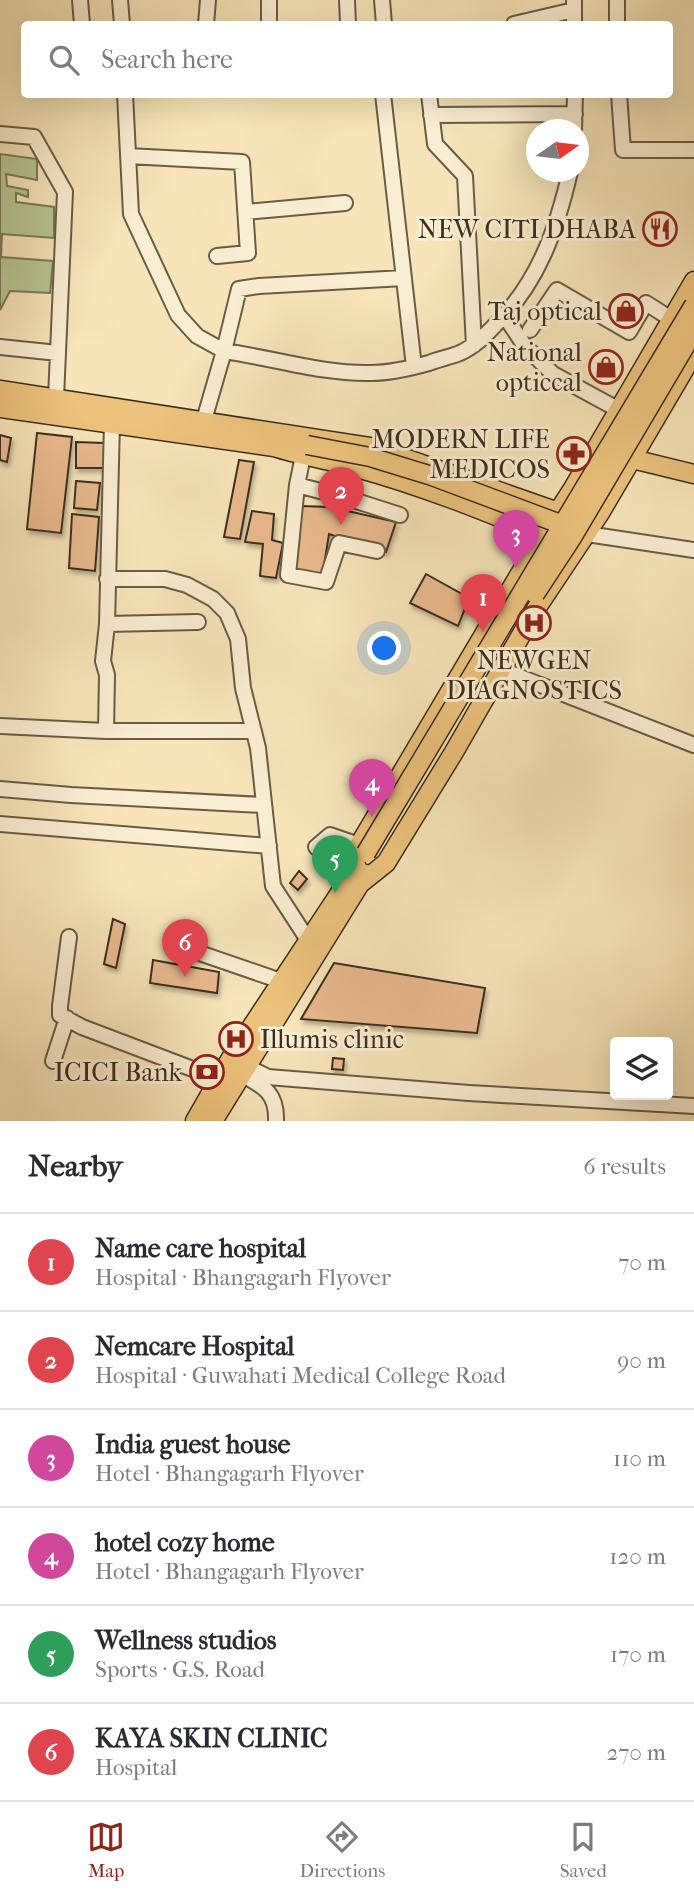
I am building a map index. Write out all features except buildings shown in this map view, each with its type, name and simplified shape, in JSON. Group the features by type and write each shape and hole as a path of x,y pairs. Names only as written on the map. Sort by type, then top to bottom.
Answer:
{"main road":[{"path":"368,851 694,281"},
{"path":"195,1121 233,1069 356,879 368,851 543,535 560,518 694,305"},
{"path":"368,851 587,512 694,331"},
{"path":"213,1121 233,1069 281,981 308,940 356,879 387,863 536,609 587,534 692,360"},
{"path":"0,390 204,420 280,440 305,451 402,481 543,535"},
{"path":"0,408 207,439 280,440 376,449 560,518"},
{"path":"600,443 694,474"},
{"path":"305,451 370,457 560,518"},
{"path":"633,456 694,467"},
{"path":"530,559 560,575"}],"street":[{"path":"80,0 82,21"},
{"path":"120,0 122,21"},
{"path":"206,21 208,0"},
{"path":"269,0 269,21"},
{"path":"347,0 348,21"},
{"path":"382,0 384,21"},
{"path":"617,0 617,21"},
{"path":"529,21 574,12"},
{"path":"125,98 131,214 178,315 197,337 224,351 325,370 372,373 414,367 459,353 474,345 519,300 539,267 561,209 568,182"},
{"path":"383,98 414,367"},
{"path":"429,98 435,144 465,176 474,345"},
{"path":"575,98 575,119"},
{"path":"619,98 622,150 694,150"},
{"path":"431,115 575,114"},
{"path":"0,134 34,137 65,192 56,398"},
{"path":"128,156 242,162 248,253 217,256"},
{"path":"246,212 345,203"},
{"path":"204,420 239,289 404,278"},
{"path":"530,330 557,290 629,332 646,303 671,319"},
{"path":"505,316 524,345 553,373 619,410"},
{"path":"0,347 58,353"},
{"path":"106,731 107,675 103,661 107,624 113,423"},
{"path":"305,451 297,485 288,575 326,582 339,543 377,551"},
{"path":"347,498 354,467"},
{"path":"297,485 400,515"},
{"path":"587,534 694,550"},
{"path":"107,579 165,579 187,585 213,598 227,613 238,639 243,688 254,731 273,886 308,940"},
{"path":"107,624 198,622"},
{"path":"502,670 694,745"},
{"path":"0,726 106,731 254,731"},
{"path":"0,789 71,796 263,805"},
{"path":"0,824 269,846"},
{"path":"356,879 316,847 330,835 368,851"},
{"path":"69,937 60,1015 233,1069 281,1079 694,1106"},
{"path":"182,947 281,981"},
{"path":"52,1061 67,1018"},
{"path":"233,1069 264,1087 277,1105 276,1121"}],"green space":[{"path":"0,154 37,159 37,180 6,174 7,186 28,190 28,197 16,193 16,202 54,207 54,238 2,234 1,257 53,261 50,293 10,291 0,310"}],"place":[{"name":"NEW CITI DHABA","path":"660,229"},
{"name":"Taj optical","path":"626,311"},
{"name":"National opticcal","path":"606,367"},
{"name":"MODERN LIFE MEDICOS","path":"574,454"},
{"name":"Nemcare Hospital","path":"341,525"},
{"name":"India guest house","path":"516,568"},
{"name":"NEWGEN DIAGNOSTICS","path":"534,623"},
{"name":"Name care hospital","path":"483,632"},
{"name":"hotel cozy home","path":"372,817"},
{"name":"Wellness studios","path":"335,893"},
{"name":"KAYA SKIN CLINIC","path":"185,977"},
{"name":"Illumis clinic","path":"236,1039"},
{"name":"ICICI Bank","path":"207,1072"}]}
